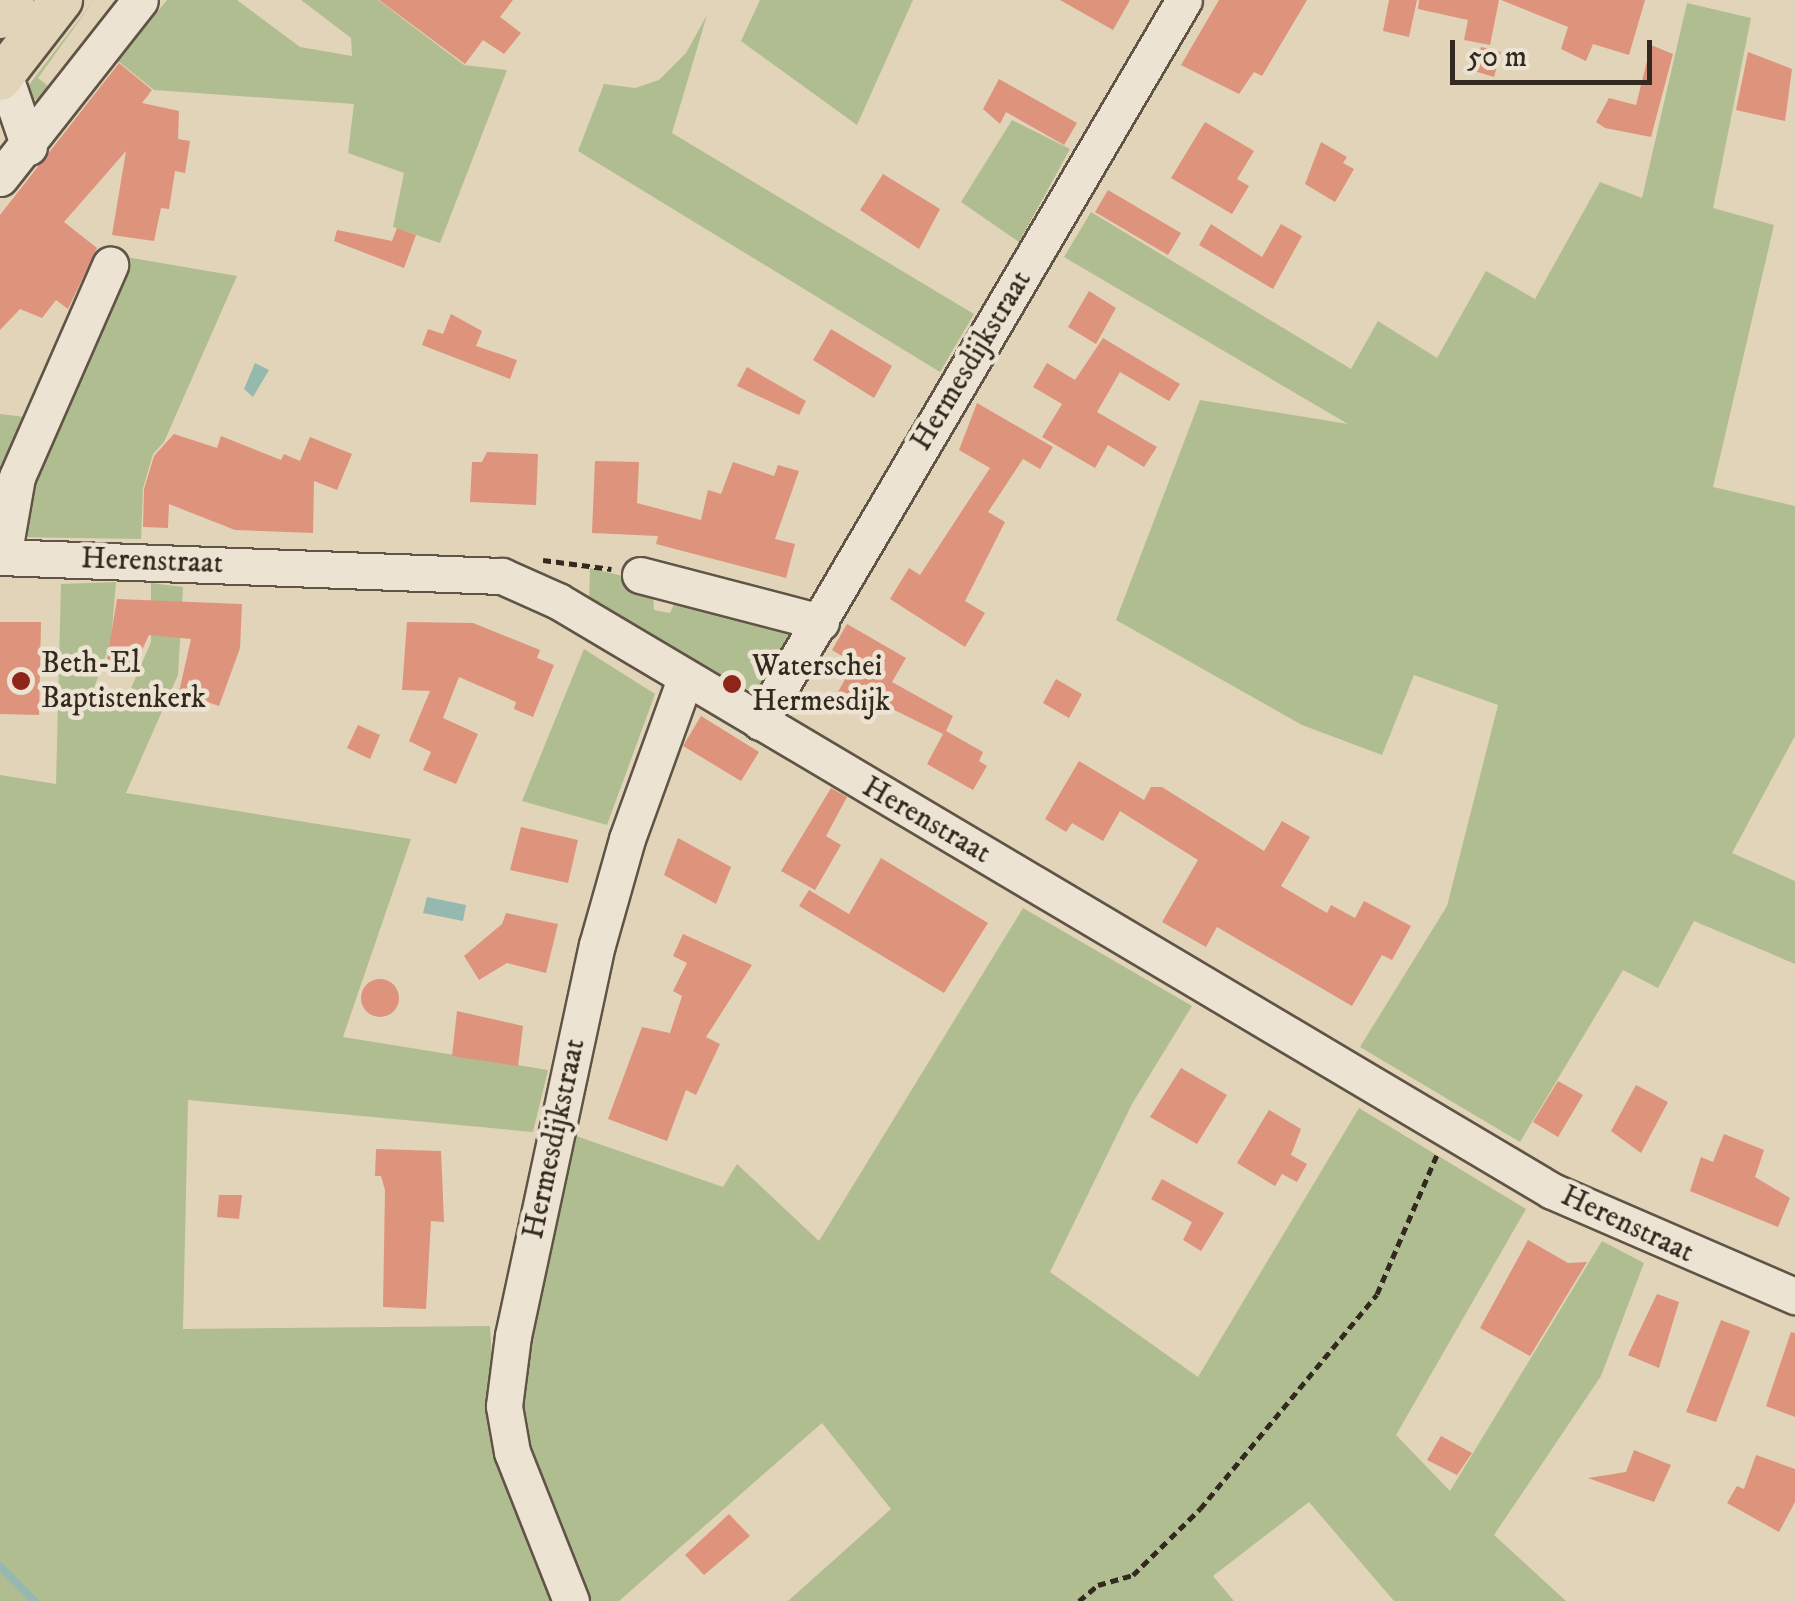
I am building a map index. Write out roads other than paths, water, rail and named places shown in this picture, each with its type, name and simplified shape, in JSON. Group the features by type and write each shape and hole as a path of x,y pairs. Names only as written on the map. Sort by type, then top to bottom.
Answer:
{"main road":[{"path":"0,17 13,0"},
{"path":"2,76 61,0"}],"street":[{"path":"0,178 29,147 140,0"},
{"name":"Hermesdijkstraat","path":"760,722 1184,0"},
{"path":"2,76 29,147"},
{"path":"1,557 17,477 110,266"},
{"name":"Herenstraat","path":"1,557 482,572 558,601 1552,1190 1795,1296"},
{"path":"646,583 821,622"},
{"name":"Hermesdijkstraat","path":"572,1601 512,1452 504,1406 510,1354 597,945 626,839 685,679"}],"water":[{"path":"255,363 269,370 253,397 244,389"},
{"path":"427,897 466,905 463,921 423,913"}],"waterway":[{"path":"0,1566 34,1601"}],"place":[{"name":"Beth-El Baptistenkerk","path":"21,681"},
{"name":"Waterschei Hermesdijk","path":"732,684"}]}
